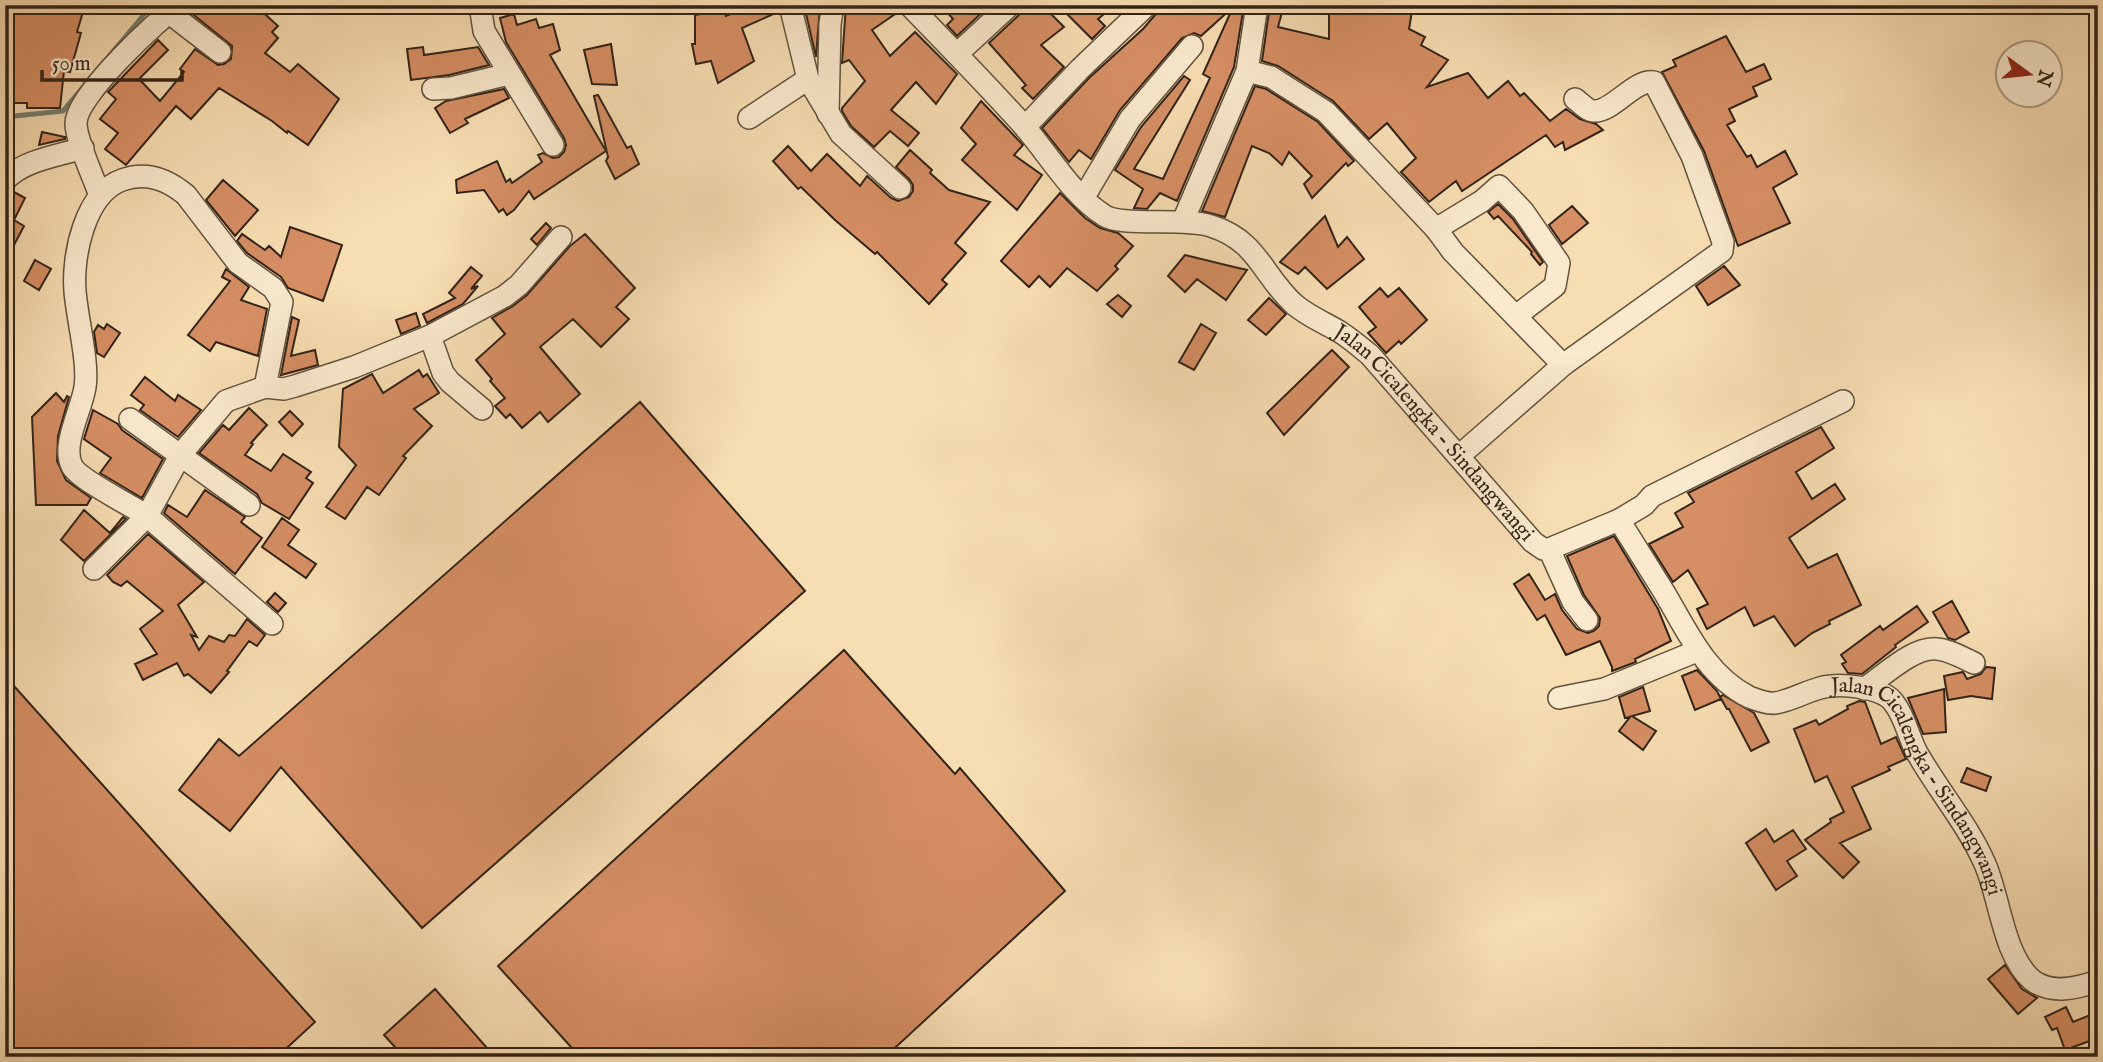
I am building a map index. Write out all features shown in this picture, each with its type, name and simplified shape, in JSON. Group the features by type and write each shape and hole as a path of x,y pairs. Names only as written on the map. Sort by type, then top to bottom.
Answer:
{"street":[{"path":"480,5 484,31 553,145"},
{"path":"790,5 808,79 828,114 841,134 900,188"},
{"path":"828,114 830,24 833,5"},
{"name":"Jalan Cicalengka - Sindangwangi","path":"909,5 1025,127 1084,197 1104,215 1111,219 1183,221 1209,226 1244,243 1303,312 1341,333 1370,355 1533,542 1543,549 1549,549 1619,520 1697,651 1732,687 1765,702 1774,703 1822,687 1864,688 1882,692 1895,703 1916,750 1964,824 1985,865 2008,939 2024,971 2040,985 2052,988 2080,987 2098,981"},
{"path":"957,54 1010,5"},
{"path":"1025,127 1080,69 1147,5"},
{"path":"1183,221 1247,71 1257,5"},
{"path":"100,196 76,126 80,108 120,59 174,9 220,52"},
{"path":"1084,197 1130,119 1192,46"},
{"path":"1247,71 1271,77 1326,112 1436,229 1453,251 1563,365"},
{"path":"433,89 451,88 509,74"},
{"path":"749,118 808,79"},
{"path":"1460,456 1563,365 1721,253 1723,247 1692,156 1654,82 1645,83 1600,110 1590,110 1575,99"},
{"path":"5,180 13,171 83,148"},
{"path":"265,387 282,309 279,295 238,263 187,195 178,187 145,175 114,183 91,209 83,228 77,258 75,289 86,387 69,449 70,460 77,473 147,516 272,624"},
{"path":"1436,229 1482,201 1499,186 1523,211 1555,255 1559,269 1555,286 1516,316"},
{"path":"94,569 147,516 180,454 226,401 265,387 284,389 295,386 354,367 430,336 520,285 561,237"},
{"path":"430,336 443,373 482,409"},
{"path":"1619,520 1644,505 1652,496 1843,401"},
{"path":"130,419 249,505"},
{"path":"1549,549 1573,602 1587,620"},
{"path":"1864,688 1912,655 1924,650 1936,649 1975,663"},
{"path":"1559,698 1604,689 1697,651"}],"building":[{"path":"5,5 85,5 77,32 81,33 70,72 64,71 60,108 27,108 27,103 8,103 9,85 5,84"},
{"path":"194,5 255,5 278,26 272,32 278,38 265,53 290,72 298,64 339,99 308,145 219,88 191,119 176,106 126,165 105,149 118,133 100,119 116,99 108,92 158,40 168,50 139,79 160,101 184,72 180,69 195,49 218,65 231,59 232,46 190,12"},
{"path":"753,5 777,5 778,12 742,28 754,61 718,83 711,61 696,64 692,44 695,44 695,15 724,10 726,16"},
{"path":"804,5 820,5 816,57"},
{"path":"846,5 896,5 898,12 872,30 890,56 915,32 957,74 936,104 916,82 891,110 919,133 908,146 890,131 874,147 851,126 842,111 865,81 849,60 842,63"},
{"path":"941,5 990,5 957,36 947,25 953,19"},
{"path":"1023,5 1042,5 1064,27 1041,45 1064,67 1033,99 1022,88 1026,85 989,43 1019,15"},
{"path":"1058,5 1115,5 1098,19 1105,26 1092,39"},
{"path":"1160,5 1190,5 1192,11 1219,5 1244,5 1234,67 1177,201 1160,193 1147,209 1134,208 1143,189 1115,170 1141,127 1184,76 1190,80 1134,169 1163,179 1210,78 1203,74 1233,7 1201,36 1194,33 1182,38 1120,110 1091,159 1079,150 1069,162 1042,128 1089,78 1143,29"},
{"path":"1270,5 1284,5 1278,27 1329,39 1329,5 1413,5 1409,29 1425,37 1421,45 1448,60 1427,87 1468,73 1488,98 1508,81 1520,96 1524,93 1550,121 1566,109 1603,130 1565,150 1563,142 1555,147 1546,135 1462,191 1456,181 1429,202 1401,172 1416,158 1387,123 1369,139 1333,101 1278,66 1262,61"},
{"path":"514,14 517,25 536,19 539,28 553,24 560,50 550,55 606,151 534,199 529,191 507,215 503,209 499,212 484,190 457,193 456,180 497,161 506,182 510,179 512,183 542,162 538,155 543,153 553,158 559,157 566,145 506,42 500,18"},
{"path":"1726,36 1746,72 1764,64 1771,79 1753,87 1757,96 1729,109 1735,121 1727,125 1747,157 1751,155 1757,167 1785,151 1797,174 1773,188 1790,223 1738,246 1704,151 1662,72 1676,66 1673,60"},
{"path":"611,44 617,85 592,84 584,50"},
{"path":"423,47 424,55 478,47 489,65 449,75 411,80 407,49"},
{"path":"1255,86 1266,89 1318,122 1354,161 1348,166 1346,163 1312,198 1304,184 1312,176 1289,152 1282,165 1269,153 1252,146 1225,217 1202,211"},
{"path":"504,89 509,98 465,119 468,123 450,133 435,108 446,101"},
{"path":"598,95 627,148 631,146 639,164 615,179 606,161 608,157 594,96"},
{"path":"981,101 1023,145 1014,155 1042,175 1017,210 962,160 976,144 961,128"},
{"path":"42,132 65,137 65,139 39,145"},
{"path":"788,146 811,171 827,154 860,186 867,176 898,201 909,197 913,191 909,179 896,167 910,150 949,190 990,202 955,243 966,253 942,280 947,284 929,304 877,252 875,254 835,220 801,187 798,189 773,161"},
{"path":"223,180 258,210 235,236 206,200"},
{"path":"12,191 25,198 14,220 24,226 5,262 5,193"},
{"path":"1060,193 1085,218 1100,228 1118,233 1133,246 1115,266 1118,269 1097,291 1067,268 1050,287 1039,276 1029,287 1001,261"},
{"path":"1498,204 1513,219 1543,262 1540,265 1532,252 1498,216 1494,219 1488,212"},
{"path":"1572,206 1588,223 1562,244 1549,225"},
{"path":"1325,216 1338,247 1347,237 1364,259 1327,289 1305,267 1298,274 1280,262"},
{"path":"546,223 551,228 537,245 531,239"},
{"path":"290,227 342,245 323,301 288,288 281,277 247,253 237,241 242,234 265,250 269,246 281,257"},
{"path":"585,234 635,288 616,307 629,319 601,347 573,319 540,347 580,394 548,422 540,412 522,428 510,414 506,418 495,406 505,398 476,360 505,334 492,318 527,295 570,246"},
{"path":"1185,255 1247,270 1226,300 1197,279 1185,292 1168,276"},
{"path":"35,260 51,269 39,290 24,281"},
{"path":"1724,266 1740,285 1708,305 1696,286"},
{"path":"471,267 482,276 471,289 478,286 463,304 427,323 423,314 455,298 449,293"},
{"path":"226,269 249,287 241,300 267,309 258,356 216,342 210,351 188,335 230,281 222,277"},
{"path":"1380,288 1388,297 1399,288 1427,320 1401,344 1399,341 1386,353 1368,333 1376,327 1359,307"},
{"path":"1118,295 1131,306 1122,317 1107,304"},
{"path":"1269,298 1286,314 1266,335 1248,320"},
{"path":"416,313 420,326 401,334 396,320"},
{"path":"292,317 299,320 291,356 315,350 318,365 281,375"},
{"path":"107,324 120,333 104,357 97,353 94,332 98,325 104,329"},
{"path":"1201,324 1216,333 1194,370 1179,362"},
{"path":"1332,350 1349,367 1284,435 1267,413"},
{"path":"419,370 423,377 427,374 439,393 414,409 432,426 403,456 406,458 379,495 367,487 345,519 326,507 356,465 339,447 343,389 372,374 383,393"},
{"path":"145,377 175,401 178,395 201,410 178,437 140,410 144,405 131,395"},
{"path":"56,393 64,402 67,396 69,397 58,436 57,461 66,480 91,498 87,505 36,505 32,417"},
{"path":"640,402 805,591 422,928 281,767 230,831 179,790 219,739 239,756"},
{"path":"249,408 267,425 251,443 253,444 245,455 271,471 283,454 311,472 306,478 313,483 289,519 262,503 257,494 199,453 223,425 229,430"},
{"path":"93,410 118,424 122,430 163,459 142,498 100,473 111,458 84,439"},
{"path":"290,411 303,424 292,436 279,422"},
{"path":"1821,427 1834,448 1796,472 1812,499 1835,484 1845,499 1789,538 1808,568 1837,554 1861,605 1829,621 1830,624 1795,646 1774,616 1754,626 1745,607 1707,629 1697,609 1708,604 1688,570 1673,582 1649,544 1683,527 1675,513 1694,502 1688,493"},
{"path":"205,490 245,517 241,522 262,538 235,574 164,513 168,505 187,517"},
{"path":"84,510 110,533 123,517 126,519 84,561 61,540"},
{"path":"282,518 299,530 288,545 316,564 306,578 262,547"},
{"path":"148,534 204,582 178,605 197,637 191,635 199,650 209,636 224,642 229,635 235,636 247,619 265,635 257,646 249,641 227,671 229,672 211,693 188,674 184,676 177,663 143,680 135,664 157,654 140,629 163,611 127,581 121,586 107,575"},
{"path":"1614,536 1658,609 1671,641 1635,659 1636,662 1612,671 1600,641 1566,655 1545,615 1537,620 1514,584 1529,574 1545,600 1555,594 1562,610 1577,629 1588,633 1594,631 1599,626 1600,618 1584,595 1567,556"},
{"path":"275,593 286,603 278,612 267,602"},
{"path":"1952,601 1969,632 1955,640 1948,638 1933,612"},
{"path":"1917,606 1928,622 1895,645 1896,647 1862,674 1848,673 1842,664 1846,662 1841,655 1880,626 1883,630"},
{"path":"844,650 955,774 960,768 1065,891 885,1057 580,1057 498,966"},
{"path":"1986,667 1995,668 1992,699 1971,696 1948,700 1944,676 1963,672 1967,679 1981,674"},
{"path":"1697,670 1721,699 1695,710 1682,676"},
{"path":"5,676 315,1022 277,1057 5,1057"},
{"path":"1643,687 1650,711 1632,716 1656,731 1643,750 1619,731 1630,717 1625,718 1619,697"},
{"path":"1944,689 1946,732 1923,734 1908,698"},
{"path":"1723,695 1754,713 1769,742 1751,751 1720,697"},
{"path":"1859,701 1865,702 1881,744 1896,737 1906,759 1888,767 1890,770 1852,787 1871,829 1840,843 1859,862 1843,878 1805,840 1831,822 1830,819 1844,812 1827,776 1815,782 1794,729 1816,720 1819,725"},
{"path":"1967,768 1991,777 1986,791 1961,782"},
{"path":"1766,829 1774,842 1793,830 1806,849 1787,861 1797,876 1776,890 1746,843"},
{"path":"2005,965 2022,989 2037,998 2018,1014 1988,979"},
{"path":"435,989 495,1057 404,1057 384,1035"},
{"path":"2066,1007 2073,1022 2098,1012 2098,1038 2065,1050 2057,1028 2052,1030 2045,1017"}],"waterway":[{"path":"5,117 63,111 152,5"}]}
